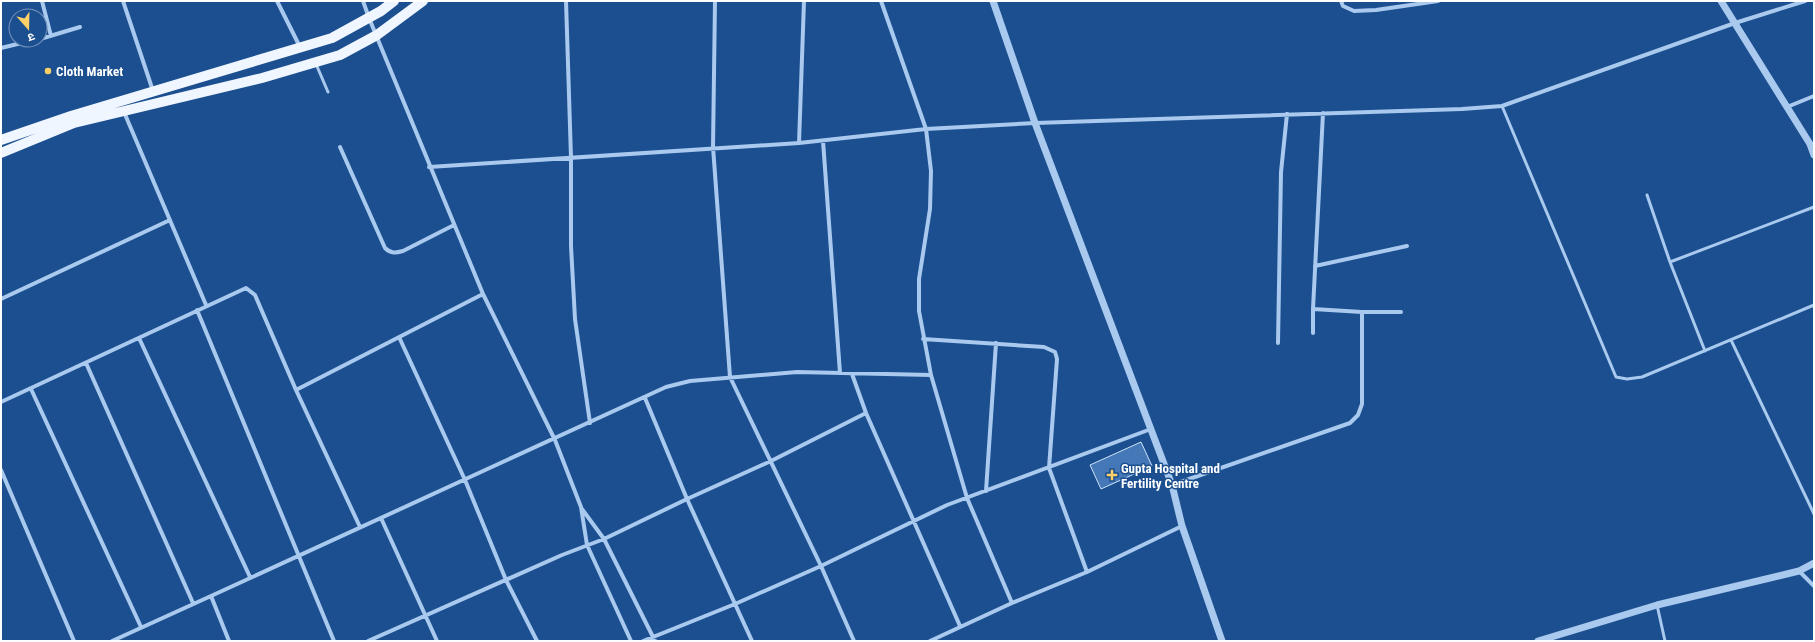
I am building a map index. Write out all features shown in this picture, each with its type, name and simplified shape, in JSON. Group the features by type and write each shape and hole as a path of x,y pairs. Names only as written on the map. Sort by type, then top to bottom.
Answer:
{"main road":[{"path":"1,140 71,116 332,38 369,18 394,1"},
{"path":"1,153 74,123 262,78 340,55 376,35 423,1"}],"street":[{"path":"42,1 51,36"},
{"path":"123,1 153,91"},
{"path":"278,1 300,48"},
{"path":"363,1 429,167 483,294 555,440 581,507 587,545 631,641"},
{"path":"566,1 571,246 575,319 590,423"},
{"path":"715,1 713,147 730,377 821,566 854,641"},
{"path":"799,143 804,1"},
{"path":"881,1 926,129 931,171 930,209 919,280 919,311 923,339 931,375 968,498 1012,603"},
{"path":"993,1 1035,123 1172,486 1182,526 1222,641"},
{"path":"1341,1 1343,6 1354,11 1376,10 1438,1"},
{"path":"1721,1 1810,144 1814,155"},
{"path":"429,167 713,147 799,143 926,129 1035,123 1454,109 1502,106 1735,23 1805,1"},
{"path":"48,37 80,28"},
{"path":"1787,107 1814,96"},
{"path":"124,111 206,305"},
{"path":"1313,333 1323,113"},
{"path":"1278,343 1281,172 1287,114"},
{"path":"823,141 840,373"},
{"path":"340,147 385,248 390,252 396,253 403,251 454,225"},
{"path":"1,298 170,220"},
{"path":"1315,266 1407,246"},
{"path":"1,402 206,305 246,288 255,295 296,390 360,528"},
{"path":"296,390 483,294"},
{"path":"1313,309 1362,312 1401,312"},
{"path":"197,310 334,641"},
{"path":"1172,486 1350,423 1358,415 1362,404 1362,312"},
{"path":"399,337 465,480 506,580 537,641"},
{"path":"138,338 250,577"},
{"path":"923,339 1044,346 1055,352 1057,359 1049,468 1087,572"},
{"path":"986,491 996,343"},
{"path":"86,363 193,603"},
{"path":"112,641 250,577 555,440 666,387 690,381 797,372 931,375"},
{"path":"852,374 866,413 915,521 960,626"},
{"path":"31,389 141,627"},
{"path":"645,398 687,499 752,641"},
{"path":"368,641 506,580 604,539 771,461 866,413"},
{"path":"643,641 735,604 968,498 1151,429"},
{"path":"1,470 74,641"},
{"path":"581,507 604,539 655,641"},
{"path":"381,518 437,641"},
{"path":"930,641 1012,603 1087,572 1182,526"},
{"path":"1538,641 1657,605 1799,571 1814,563"},
{"path":"1799,571 1814,586"},
{"path":"211,596 229,641"}],"lane":[{"path":"315,62 328,92"},
{"path":"1502,106 1616,377 1627,379 1642,377 1814,305"},
{"path":"1647,195 1670,262 1704,351"},
{"path":"1670,262 1814,207"},
{"path":"1732,340 1814,514"},
{"path":"1657,605 1665,641"}],"building":[{"path":"1141,442 1152,466 1101,489 1090,465"}],"place":[{"name":"Cloth Market","path":"48,71"},
{"name":"Gupta Hospital and Fertility Centre","path":"1112,475"}]}
